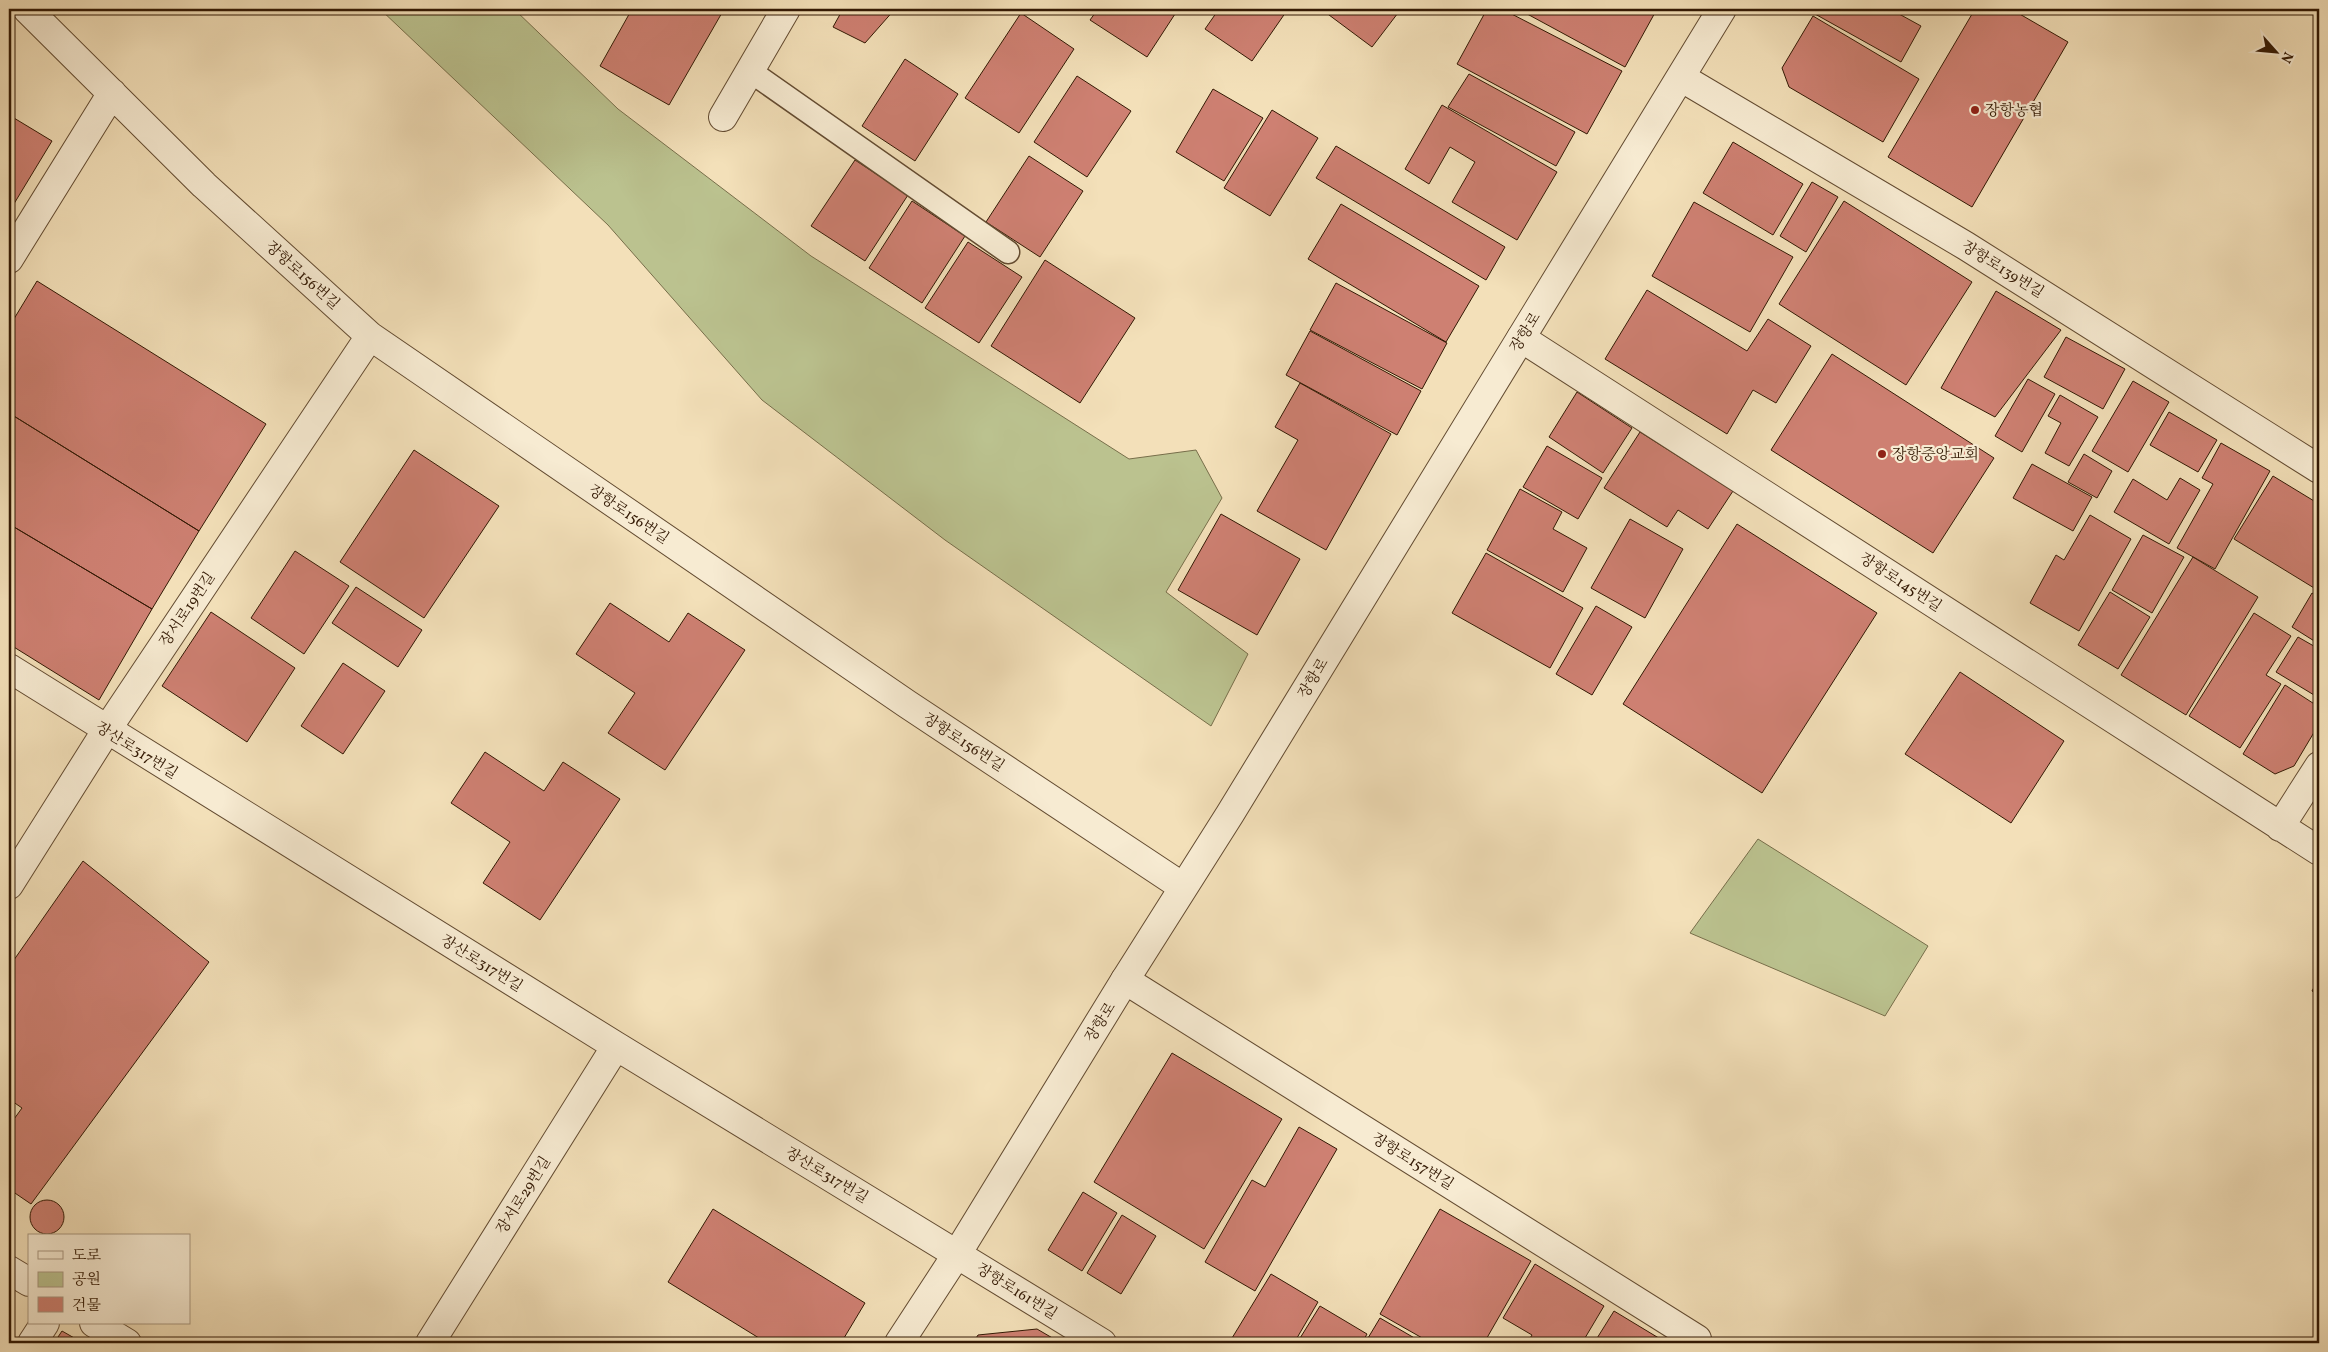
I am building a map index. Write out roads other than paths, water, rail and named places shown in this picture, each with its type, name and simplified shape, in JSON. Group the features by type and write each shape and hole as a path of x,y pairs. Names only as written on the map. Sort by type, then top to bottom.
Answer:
{"street":[{"name":"장항로156번길","path":"27,9 204,185 370,336 907,704 1183,887"},
{"path":"722,116 786,9"},
{"name":"장항로","path":"899,1343 957,1254 1682,78 1722,9"},
{"name":"장항로139번길","path":"1682,78 1966,246 2319,469"},
{"path":"9,259 112,93"},
{"name":"장서로19번길","path":"9,885 106,731 370,336"},
{"name":"장항로145번길","path":"1521,338 2319,851"},
{"name":"장산로317번길","path":"9,668 106,731 957,1254"},
{"path":"2280,827 2319,766"},
{"name":"장항로157번길","path":"1125,980 1698,1339 1695,1343"},
{"name":"장서로29번길","path":"430,1343 616,1046"},
{"name":"장항로161번길","path":"957,1254 1102,1343"},
{"path":"9,1270 28,1281"},
{"path":"32,1343 44,1324"},
{"path":"96,1324 128,1343"}],"lane":[{"path":"750,70 1008,252"}],"place":[{"name":"장항농협","path":"1975,110"},
{"name":"장항중앙교회","path":"1882,454"}]}
